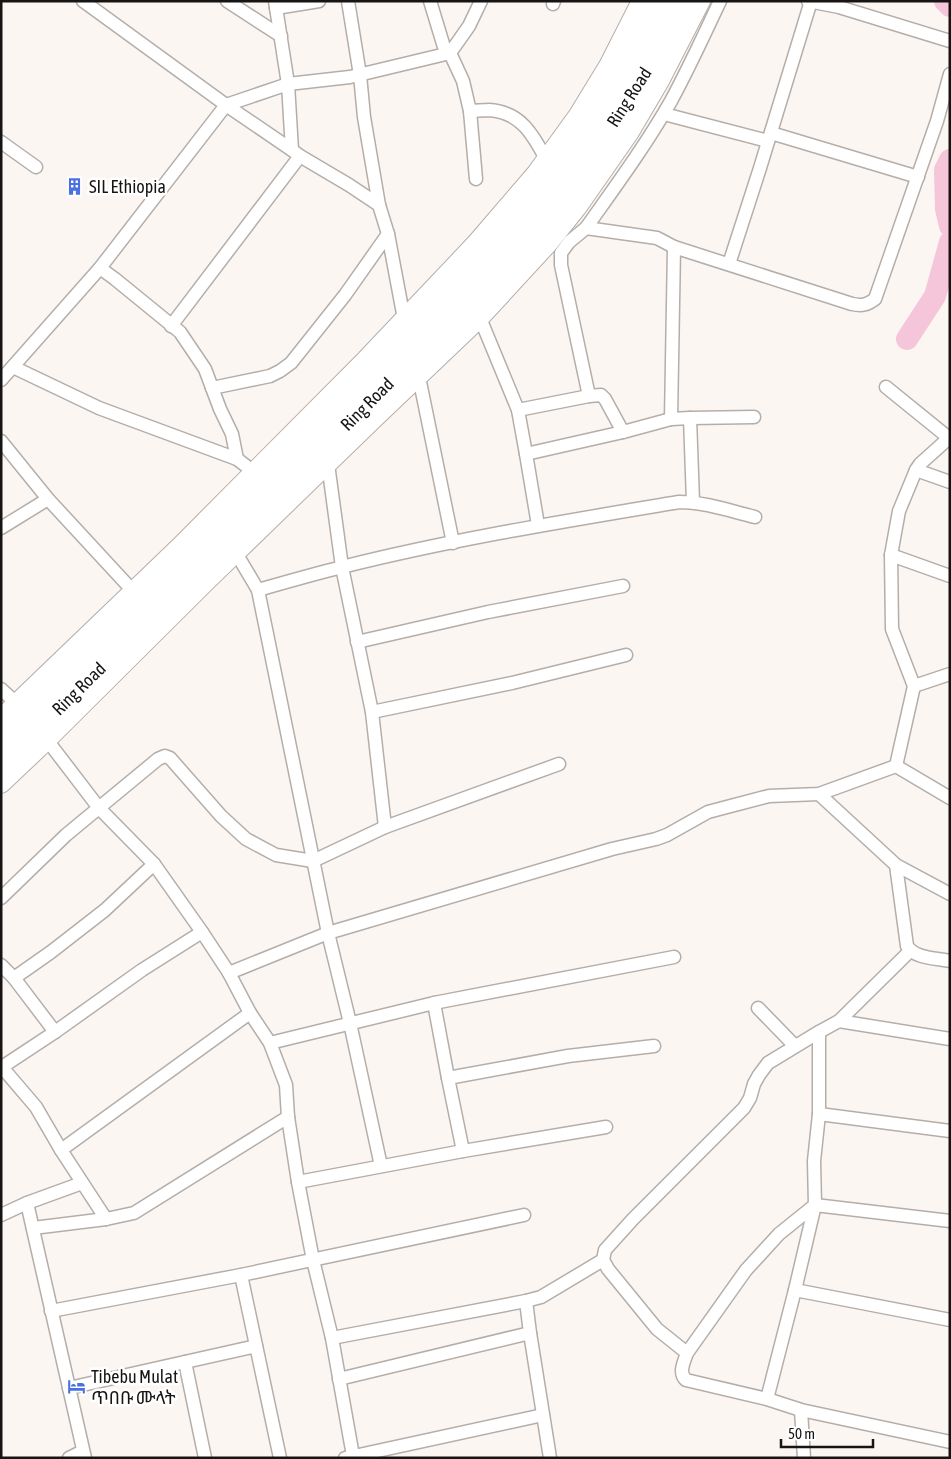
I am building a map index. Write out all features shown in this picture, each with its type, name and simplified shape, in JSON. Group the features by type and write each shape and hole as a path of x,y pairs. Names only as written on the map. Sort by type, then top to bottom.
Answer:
{"highway":[{"name":"Ring Road","path":"1,738 317,428 506,238 574,154 637,51 661,1"},
{"name":"Ring Road","path":"1,765 199,572 448,324 542,222 591,157 652,62 681,1"}],"street":[{"path":"83,1 226,106 296,153 379,204"},
{"path":"227,1 281,36"},
{"path":"171,326 296,153 276,5 319,1"},
{"path":"348,1 360,75 364,117 379,204 388,234 404,319"},
{"path":"430,1 444,47 450,53 463,81 470,111 476,179"},
{"path":"1,380 100,268 226,106 288,84 360,75 450,53 469,26 481,1"},
{"path":"1,718 254,472 475,244 525,186 578,116 608,66 641,1"},
{"path":"1,784 236,553 480,318 549,243 605,169 630,132 660,81 701,1"},
{"path":"589,396 561,265 561,253 569,242 586,228 664,114 720,1"},
{"path":"729,264 810,2 839,7 950,41"},
{"path":"586,228 657,238 674,247 852,304 860,306 868,304 875,299 938,121 950,74"},
{"path":"470,111 490,110 507,114 522,123 533,135 546,159"},
{"path":"664,114 770,136 918,177"},
{"path":"1,142 36,168"},
{"path":"212,388 270,376 291,363 345,295 388,234"},
{"path":"672,419 674,247"},
{"path":"100,268 180,332 205,369 232,434 237,459"},
{"path":"480,318 518,410 538,525"},
{"path":"13,367 98,408 237,459 254,472"},
{"path":"419,377 453,543"},
{"path":"886,387 949,438 920,464 916,470 899,512 890,555 892,629 914,686 896,766"},
{"path":"518,410 601,395 623,432"},
{"path":"526,454 672,419 754,417"},
{"path":"690,418 693,502"},
{"path":"1,441 48,499 133,591"},
{"path":"328,464 342,567 372,712 385,827"},
{"path":"916,470 950,482"},
{"path":"1,528 48,499"},
{"path":"258,590 342,567 538,525 679,502 693,502 755,517"},
{"path":"236,553 258,590 328,933 381,1166"},
{"path":"890,555 950,576"},
{"path":"357,642 488,612 623,586"},
{"path":"372,712 512,683 626,655"},
{"path":"914,686 950,674"},
{"path":"1,689 16,704"},
{"path":"47,740 99,808 154,864 229,973 250,1013 270,1043 286,1085 288,1117 298,1182 313,1260 332,1338 349,1457 543,1415"},
{"path":"1,898 66,835 158,759 165,756 170,758 220,816 246,840 276,854 313,861 385,827 558,764"},
{"path":"229,973 328,933 612,849 656,839 667,835 708,812 769,796 819,794 896,766"},
{"path":"896,766 950,798"},
{"path":"819,794 896,865 950,894"},
{"path":"14,978 105,910 154,864"},
{"path":"896,865 907,946 910,951 919,955 950,961"},
{"path":"106,1219 61,1150 36,1107 2,1066 55,1032 142,970 202,932"},
{"path":"687,1353 657,1329 608,1269 603,1260 605,1250 633,1219 744,1108 750,1098 754,1084 768,1063 839,1021 910,951"},
{"path":"270,1043 434,1003 674,957"},
{"path":"1,965 14,978 55,1032"},
{"path":"434,1003 463,1151"},
{"path":"758,1008 795,1046"},
{"path":"61,1150 250,1013"},
{"path":"839,1021 950,1039"},
{"path":"767,1400 815,1205 814,1161 819,1114 819,1032"},
{"path":"448,1078 568,1056 654,1046"},
{"path":"819,1114 950,1131"},
{"path":"32,1228 106,1219 134,1212 288,1117"},
{"path":"298,1182 463,1151 606,1128"},
{"path":"1,1215 27,1203 82,1183"},
{"path":"27,1203 84,1454 69,1458"},
{"path":"950,1221 815,1205 779,1234 746,1270 687,1353 682,1373 686,1380 801,1410 950,1442"},
{"path":"51,1311 241,1275 524,1215"},
{"path":"332,1338 526,1302 541,1296 603,1260"},
{"path":"241,1275 280,1458"},
{"path":"795,1290 950,1320"},
{"path":"526,1302 550,1458"},
{"path":"339,1379 530,1333"},
{"path":"69,1388 256,1346"},
{"path":"185,1362 205,1458"},
{"path":"801,1410 804,1458"}],"waterway":[{"path":"945,1 950,6"},
{"path":"950,160 945,170 946,209 950,226"},
{"path":"907,339 935,296 950,242"}],"place":[{"name":"SIL Ethiopia","path":"75,187"},
{"name":"Tibebu Mulat ጥበቡ ሙላት","path":"77,1387"}]}
